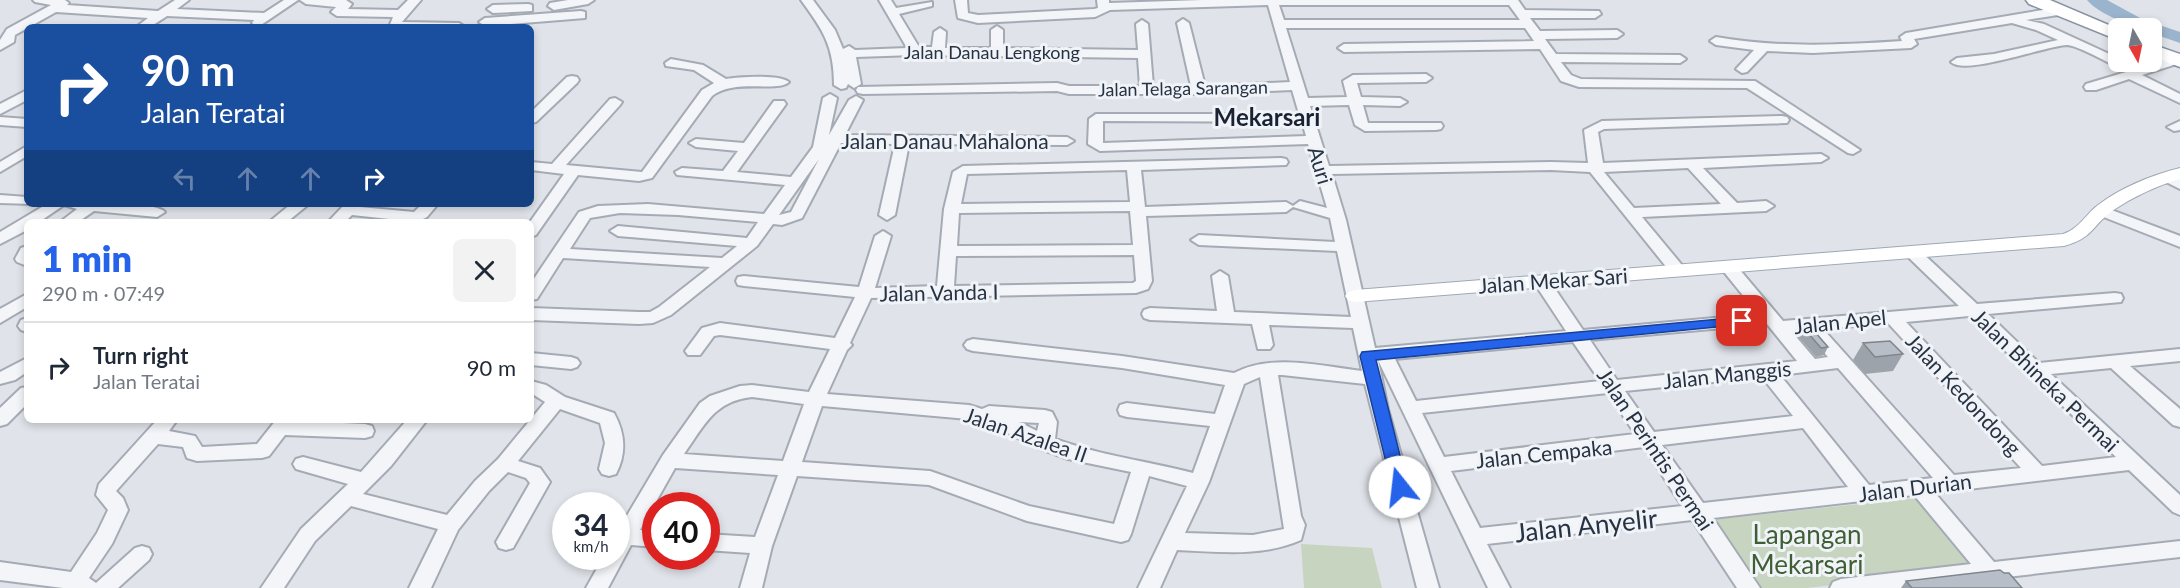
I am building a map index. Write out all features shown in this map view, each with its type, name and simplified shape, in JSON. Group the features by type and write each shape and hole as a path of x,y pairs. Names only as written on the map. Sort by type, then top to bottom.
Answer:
{"highway":[{"path":"2035,0 2108,29"},
{"path":"2045,0 2108,28"},
{"path":"2162,50 2179,59"},
{"path":"2162,53 2179,59"}],"main road":[{"name":"Jalan Mekar Sari","path":"1355,296 2064,240 2080,236 2101,211 2117,200 2175,179"}],"street":[{"path":"39,0 162,14 266,17"},
{"path":"147,24 183,0"},
{"path":"256,24 292,0"},
{"path":"306,0 346,4 337,12 401,14"},
{"path":"395,24 401,14 415,0"},
{"path":"483,24 496,5 567,5 588,0"},
{"path":"807,0 844,53"},
{"path":"534,290 584,215 599,209 641,208 769,219 789,219 800,212 829,140 855,91 844,53 841,27 822,0"},
{"path":"885,0 915,51"},
{"path":"961,0 961,12 971,18 1095,13 1102,12 1104,4 1272,0 1513,0 1550,58 1566,78 1574,82 1750,84 1808,119 1853,150"},
{"name":"Auri","path":"1272,0 1336,215 1355,296"},
{"path":"1328,1 1346,53 1532,29 1595,14"},
{"path":"25,24 62,4"},
{"path":"893,12 928,4"},
{"path":"1716,41 1762,49 1911,44 1906,37 2061,11"},
{"path":"483,24 581,15"},
{"path":"2009,19 2025,25 2040,27 2070,41 2180,99"},
{"path":"1183,23 1198,90"},
{"path":"0,46 10,39 4,35 24,24"},
{"path":"1142,24 1148,90"},
{"path":"1278,24 1617,33"},
{"path":"997,30 997,51"},
{"path":"938,51 940,32"},
{"path":"1957,62 1994,58 2070,41"},
{"path":"1742,69 1762,49"},
{"name":"Jalan Danau Lengkong","path":"844,53 997,51 1146,54"},
{"path":"1550,58 1680,59"},
{"path":"2091,87 2179,59"},
{"path":"671,63 695,65 717,77 722,84"},
{"path":"1390,78 1411,127"},
{"path":"1426,78 1351,80 1363,126 1436,126"},
{"path":"534,123 572,80"},
{"path":"534,166 639,177 647,175 707,93 715,86 782,82"},
{"name":"Jalan Telaga Sarangan","path":"830,98 841,102 855,91 1054,92 1297,86"},
{"path":"534,314 639,318 653,317 665,311 752,243 815,155 829,140 829,92 855,91"},
{"path":"0,110 24,96"},
{"path":"556,168 615,102"},
{"path":"1302,102 1400,102"},
{"path":"728,175 779,104"},
{"path":"1218,116 1223,142"},
{"path":"1307,118 1098,117 1095,144 1100,147 1313,140"},
{"path":"1678,270 1629,213 1595,168 1591,130 1595,126 1782,120"},
{"path":"0,121 24,123"},
{"name":"Jalan Danau Mahalona","path":"829,140 1067,141"},
{"path":"887,215 903,141"},
{"path":"696,143 747,148"},
{"path":"0,168 24,152"},
{"path":"1322,170 1551,166 1595,168 1821,158"},
{"path":"945,292 952,209 960,172 965,169 1281,162"},
{"path":"1692,164 1733,208"},
{"path":"948,251 1140,250 1134,167"},
{"path":"534,228 574,170"},
{"path":"682,172 796,183"},
{"path":"1330,196 1300,206 1336,215"},
{"path":"0,199 24,201"},
{"path":"1629,213 1766,206"},
{"path":"33,219 53,207"},
{"path":"72,219 90,207"},
{"path":"101,207 158,213"},
{"path":"281,219 297,207"},
{"path":"339,219 351,207 417,217 428,207"},
{"path":"952,209 1286,207"},
{"path":"2101,211 2180,242"},
{"path":"0,239 24,224"},
{"path":"618,231 752,243"},
{"path":"751,588 762,546 815,399 843,345 865,293 883,236"},
{"path":"1199,240 1344,247"},
{"name":"Jalan Vanda I","path":"744,281 865,293 1133,288 1143,283 1140,250"},
{"name":"Jalan Bhineka Permai","path":"1912,252 2131,463 2180,507"},
{"path":"558,253 728,263"},
{"path":"1728,267 1811,365"},
{"path":"1220,276 1226,317"},
{"name":"Jalan Perintis Permai","path":"1541,281 1749,588"},
{"path":"1355,296 1360,323 1376,355 1411,408 1499,588"},
{"path":"0,310 24,298"},
{"name":"Jalan Apel","path":"1376,355 1578,335 1776,322 1808,324 1891,315 2115,298"},
{"path":"0,317 24,299"},
{"path":"1150,314 1360,323"},
{"name":"Jalan Kedondong","path":"1891,315 2037,473"},
{"path":"1259,318 1264,345"},
{"path":"1808,324 1948,482"},
{"path":"694,351 708,332 720,329 843,345"},
{"path":"973,345 1122,362 1236,380"},
{"path":"1376,355 1372,379 1428,588"},
{"path":"2035,369 2180,355"},
{"path":"534,359 572,363"},
{"path":"2114,361 2180,420"},
{"name":"Jalan Manggis","path":"1411,408 1841,362"},
{"path":"0,378 9,376 24,366"},
{"path":"1149,588 1199,482 1236,380 1245,374 1268,370 1372,379"},
{"path":"1171,541 1255,543 1282,540 1294,534 1295,525 1291,516 1268,370"},
{"path":"1767,370 1864,493"},
{"path":"534,388 542,390 556,400 607,418 614,437 609,469"},
{"name":"Jalan Azalea II","path":"630,530 670,460 706,408 727,395 752,391 815,399 969,412 1011,426 1045,443 1084,456 1142,467 1199,482"},
{"path":"0,419 24,396"},
{"path":"420,588 436,550 451,524 482,486 505,464 556,400"},
{"path":"1127,410 1220,421"},
{"name":"Jalan Cempaka","path":"1438,465 1806,421"},
{"path":"0,571 82,585 118,510 116,503 106,495 106,489 165,423"},
{"path":"272,588 308,535 397,446 416,423"},
{"path":"152,436 188,441 192,444 194,453 197,454 262,451 282,424 365,431"},
{"path":"670,460 930,478 1027,513 1120,534 1142,467"},
{"name":"Jalan Durian","path":"1699,513 1948,482 2131,463"},
{"path":"303,464 363,480"},
{"path":"505,464 532,473 540,482 506,542"},
{"path":"1918,486 2003,588"},
{"path":"346,497 451,524"},
{"name":"Jalan Anyelir","path":"1473,537 1699,513"},
{"path":"720,543 762,546"},
{"path":"1841,588 2180,549"},
{"path":"104,588 142,554"},
{"name":"Jalan Azalea II","path":"597,588 607,570"}],"green space":[{"name":"Lapangan Mekarsari","path":"1926,497 1976,568 1807,588 1762,588 1709,520"},
{"path":"1301,544 1372,548 1382,588 1304,588"}],"building":[{"path":"1808,324 1828,347 1821,348 1801,325"},
{"path":"1890,341 1903,354 1875,357 1863,343"},
{"path":"2000,570 2009,573 2022,588 1912,588 1906,581"}],"waterway":[{"path":"2095,0 2136,22 2180,38"}],"district":[{"name":"Mekarsari","path":"1267,116"}],"route":[{"path":"1400,487 1379,409 1368,356 1742,321"}]}
